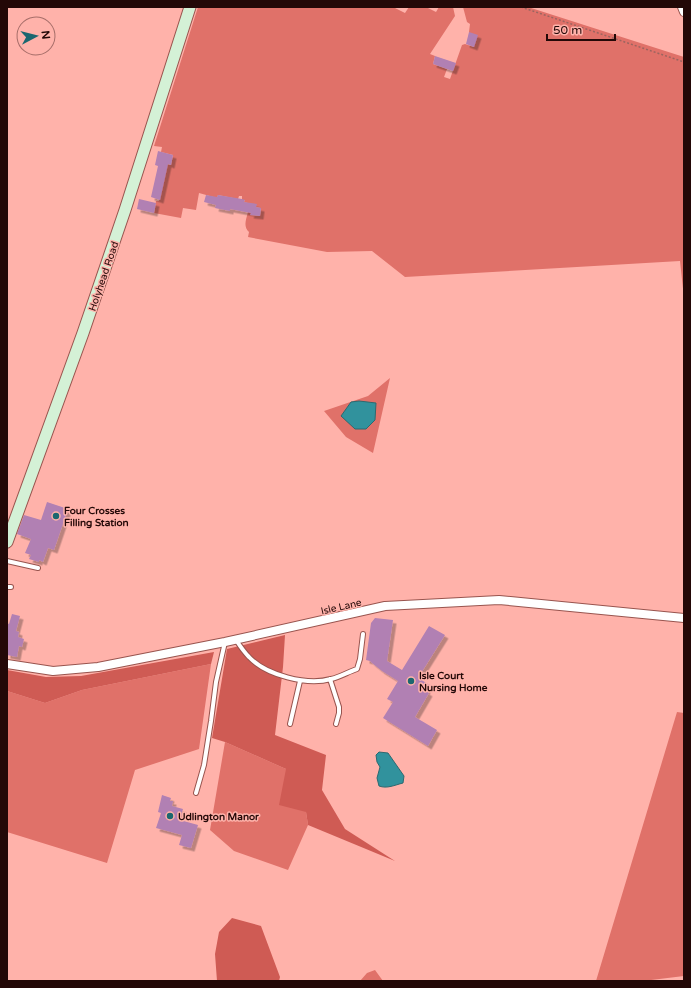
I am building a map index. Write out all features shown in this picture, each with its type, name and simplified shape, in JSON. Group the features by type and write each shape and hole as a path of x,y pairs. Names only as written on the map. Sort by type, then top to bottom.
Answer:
{"main road":[{"name":"Holyhead Road","path":"7,542 14,517 83,333 190,7"}],"street":[{"path":"682,7 684,12"},
{"name":"Isle Lane","path":"7,664 53,671 98,668 236,640 385,606 499,600 684,618"}],"lane":[{"path":"7,561 38,568"},
{"path":"236,640 249,657 259,666 300,680 314,682 330,679 357,669 360,659 363,634"},
{"path":"196,794 204,765 216,682 225,642"},
{"path":"330,679 340,707 336,724"},
{"path":"290,724 300,680"}],"path":[{"path":"521,7 684,62"}],"shaded area":[{"path":"198,7 393,7 405,13 409,7 429,7 428,8 436,12 439,7 453,7 455,16 430,54 435,56 433,64 447,69 444,77 450,79 462,45 465,44 474,47 469,32 470,24 467,22 463,7 528,7 684,57 684,298 680,261 405,277 372,251 327,252 248,237 249,232 246,227 246,223 248,212 251,213 251,215 260,216 261,208 244,202 245,200 242,200 242,196 239,196 238,199 218,195 217,198 199,193 196,210 183,208 181,218 154,213 156,201 159,201 165,174 161,163 171,165 173,155 161,152 162,147 154,146"},
{"path":"390,378 373,453 346,437 324,411 368,396"},
{"path":"285,635 275,735 326,755 322,790 345,829 395,861 308,825 306,812 279,805 286,769 225,742 212,738 227,649"},
{"path":"214,652 211,664 82,690 45,703 7,691 7,670 46,677 81,676"},
{"path":"211,664 199,749 135,770 107,863 7,832 7,691 45,703 82,690"},
{"path":"677,712 684,713 684,976 643,981 596,981"},
{"path":"225,742 286,769 306,812 308,825 288,870 234,851 210,830"},
{"path":"232,918 261,926 280,977 279,981 217,981 215,954 219,932"},
{"path":"375,970 383,981 360,981 367,973"}],"water":[{"path":"359,401 376,403 375,420 366,429 355,429 341,416 351,402"},
{"path":"379,752 388,753 404,776 403,783 388,787 379,786 377,778 380,767 377,762 376,755"}],"building":[{"path":"469,32 478,35 474,47 466,44"},
{"path":"435,56 456,63 453,71 433,64"},
{"path":"158,151 173,155 171,165 168,164 160,200 151,197 158,166 155,165"},
{"path":"206,195 217,197 218,195 242,199 245,200 244,202 257,204 256,207 261,208 260,216 250,215 251,213 230,209 230,211 215,208 216,205 204,202"},
{"path":"139,199 156,203 154,213 137,209"},
{"path":"47,502 68,509 54,550 48,548 43,562 39,560 39,562 29,559 31,555 25,553 31,539 17,534 24,515 41,520"},
{"path":"12,614 20,616 16,631 19,632 18,637 24,639 22,647 19,646 17,657 7,655 7,623 9,624"},
{"name":"Isle Court Nursing Home","path":"375,618 393,620 387,661 402,670 429,626 445,635 418,678 430,685 426,691 429,693 415,717 437,730 428,746 383,718 393,702 387,699 398,681 370,661 366,660 371,623"},
{"name":"Udlington Manor","path":"162,795 171,798 170,801 173,801 172,806 183,809 180,820 198,825 191,848 179,845 182,835 156,828 161,813 158,812"}],"place":[{"name":"Four Crosses Filling Station","path":"56,516"},
{"name":"Isle Court Nursing Home","path":"411,681"},
{"name":"Udlington Manor","path":"170,816"}]}
